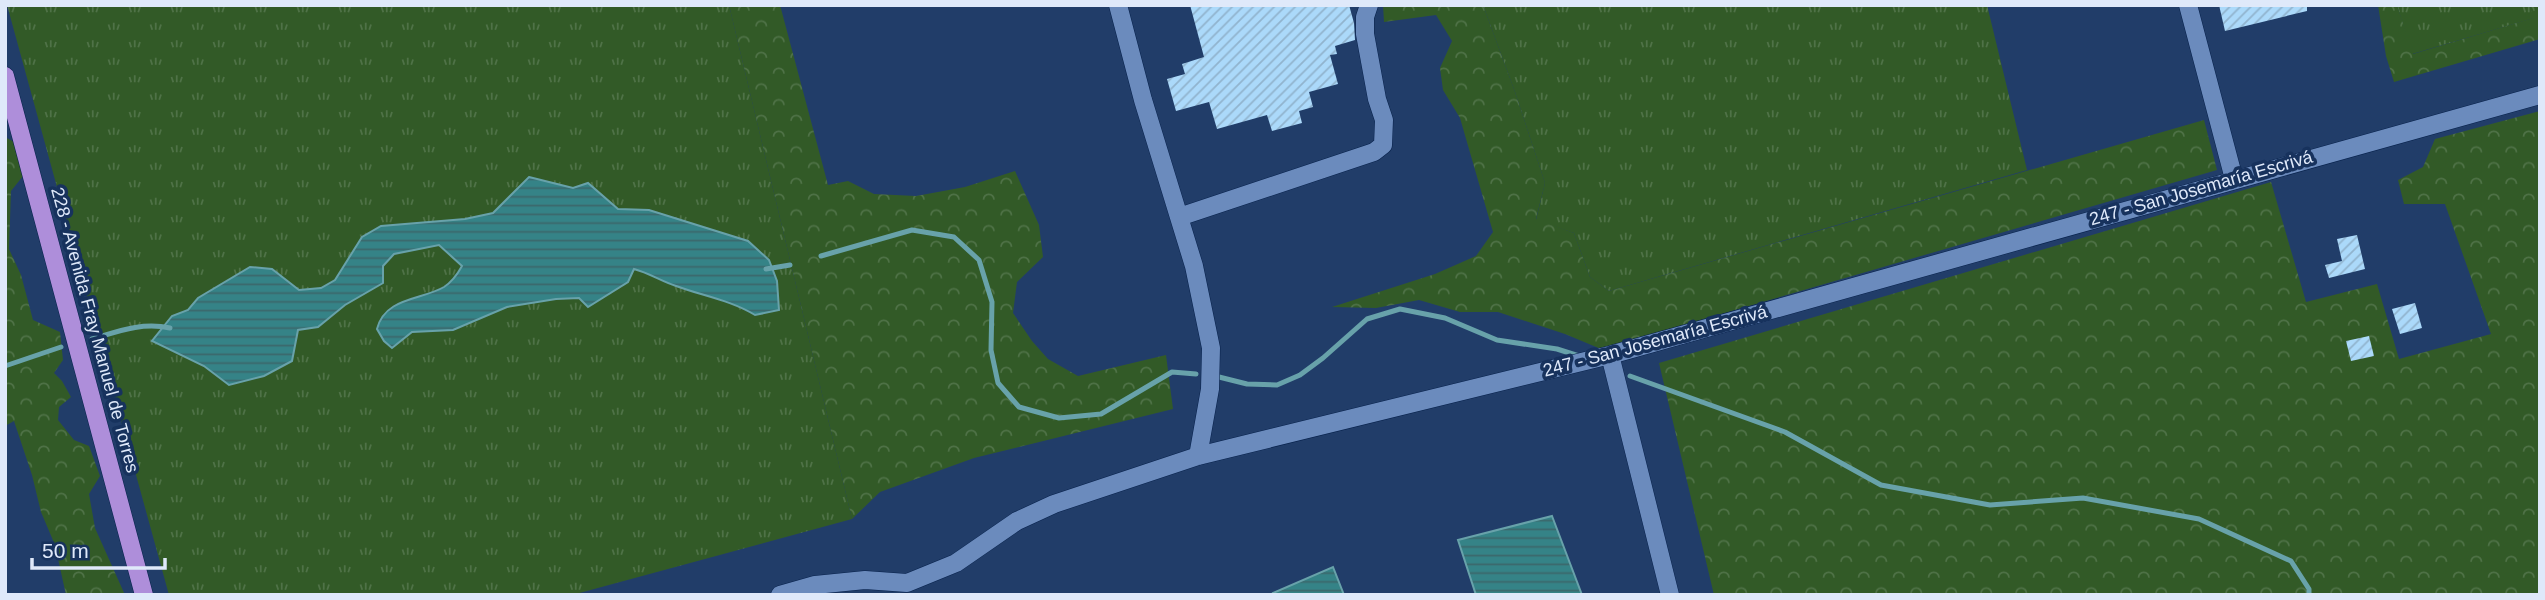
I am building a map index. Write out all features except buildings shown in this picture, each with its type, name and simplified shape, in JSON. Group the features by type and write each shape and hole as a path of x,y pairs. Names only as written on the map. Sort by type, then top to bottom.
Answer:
{"main road":[{"name":"228 - Avenida Fray Manuel de Torres","path":"5,76 144,595"}],"street":[{"path":"1118,5 1143,100 1194,266 1211,348 1210,389 1198,456"},
{"path":"1179,216 1374,152 1383,145 1384,120 1377,99 1365,34 1365,17 1369,5"},
{"path":"2188,5 2234,179"},
{"name":"247 - San Josemaría Escrivá","path":"780,595 815,585 865,580 909,589 956,563 1017,521 1054,504 1198,456 1610,355 2540,94"},
{"path":"1610,355 1670,595"}],"green space":[{"path":"7,5 729,5 852,519 572,595 169,595"},
{"path":"729,5 780,5 828,185 848,181 874,194 916,196 965,187 1015,171 1039,225 1043,257 1017,282 1013,313 1048,359 1078,376 1166,355 1173,409 974,458 880,492 852,519"},
{"path":"1383,5 1483,5 1545,183 1536,219 1574,233 1590,277 1609,291 2204,120 2217,170 1601,349 1498,312 1460,312 1419,300 1376,308 1332,307 1435,274 1476,256 1493,232 1460,118 1443,90 1440,68 1452,41 1436,15 1384,22"},
{"path":"1483,5 1987,5 2027,170 1609,291 1590,277 1574,233 1536,220 1545,183"},
{"path":"2378,5 2397,5 2413,54 2533,18 2530,5 2540,5 2540,39 2394,82 2386,56"},
{"path":"2397,5 2530,5 2534,18 2412,54"},
{"path":"2540,111 2540,595 1714,595 1659,363 2271,182 2306,302 2377,284 2399,359 2491,334 2445,204 2404,204 2398,180 2423,167 2435,139"},
{"path":"5,137 16,143 23,176 11,191 9,249 21,275 33,320 60,332 63,360 54,373 71,397 59,407 58,420 74,440 89,446 100,476 89,494 95,528 125,595 66,595 55,545 41,512 14,421 5,426"}],"shaded area":[{"path":"529,177 573,188 588,183 618,209 649,210 748,241 769,260 777,281 779,310 755,315 634,269 628,282 588,307 579,298 507,307 453,330 412,332 392,348 377,329 381,319 396,305 444,287 462,266 439,245 394,254 383,266 383,283 345,305 318,327 298,330 292,361 264,376 229,385 204,366 152,341 172,316 188,310 198,298 250,267 272,269 299,290 321,288 335,280 362,237 381,226 465,219 493,213"},
{"path":"1552,516 1582,595 1476,595 1458,540"},
{"path":"1333,567 1344,595 1273,593"}],"waterway":[{"path":"821,256 912,230 954,237 979,260 992,302 991,350 998,383 1019,407 1059,418 1101,414 1172,372 1196,374"},
{"path":"766,269 790,265"},
{"path":"1215,376 1247,384 1277,385 1300,375 1367,319 1400,309 1445,318 1497,340 1557,349 1579,356"},
{"path":"92,339 140,327 170,328"},
{"path":"5,366 61,347"},
{"path":"1630,376 1785,432 1881,485 1990,505 2083,498 2199,519 2291,561 2309,589 2309,595"}]}
